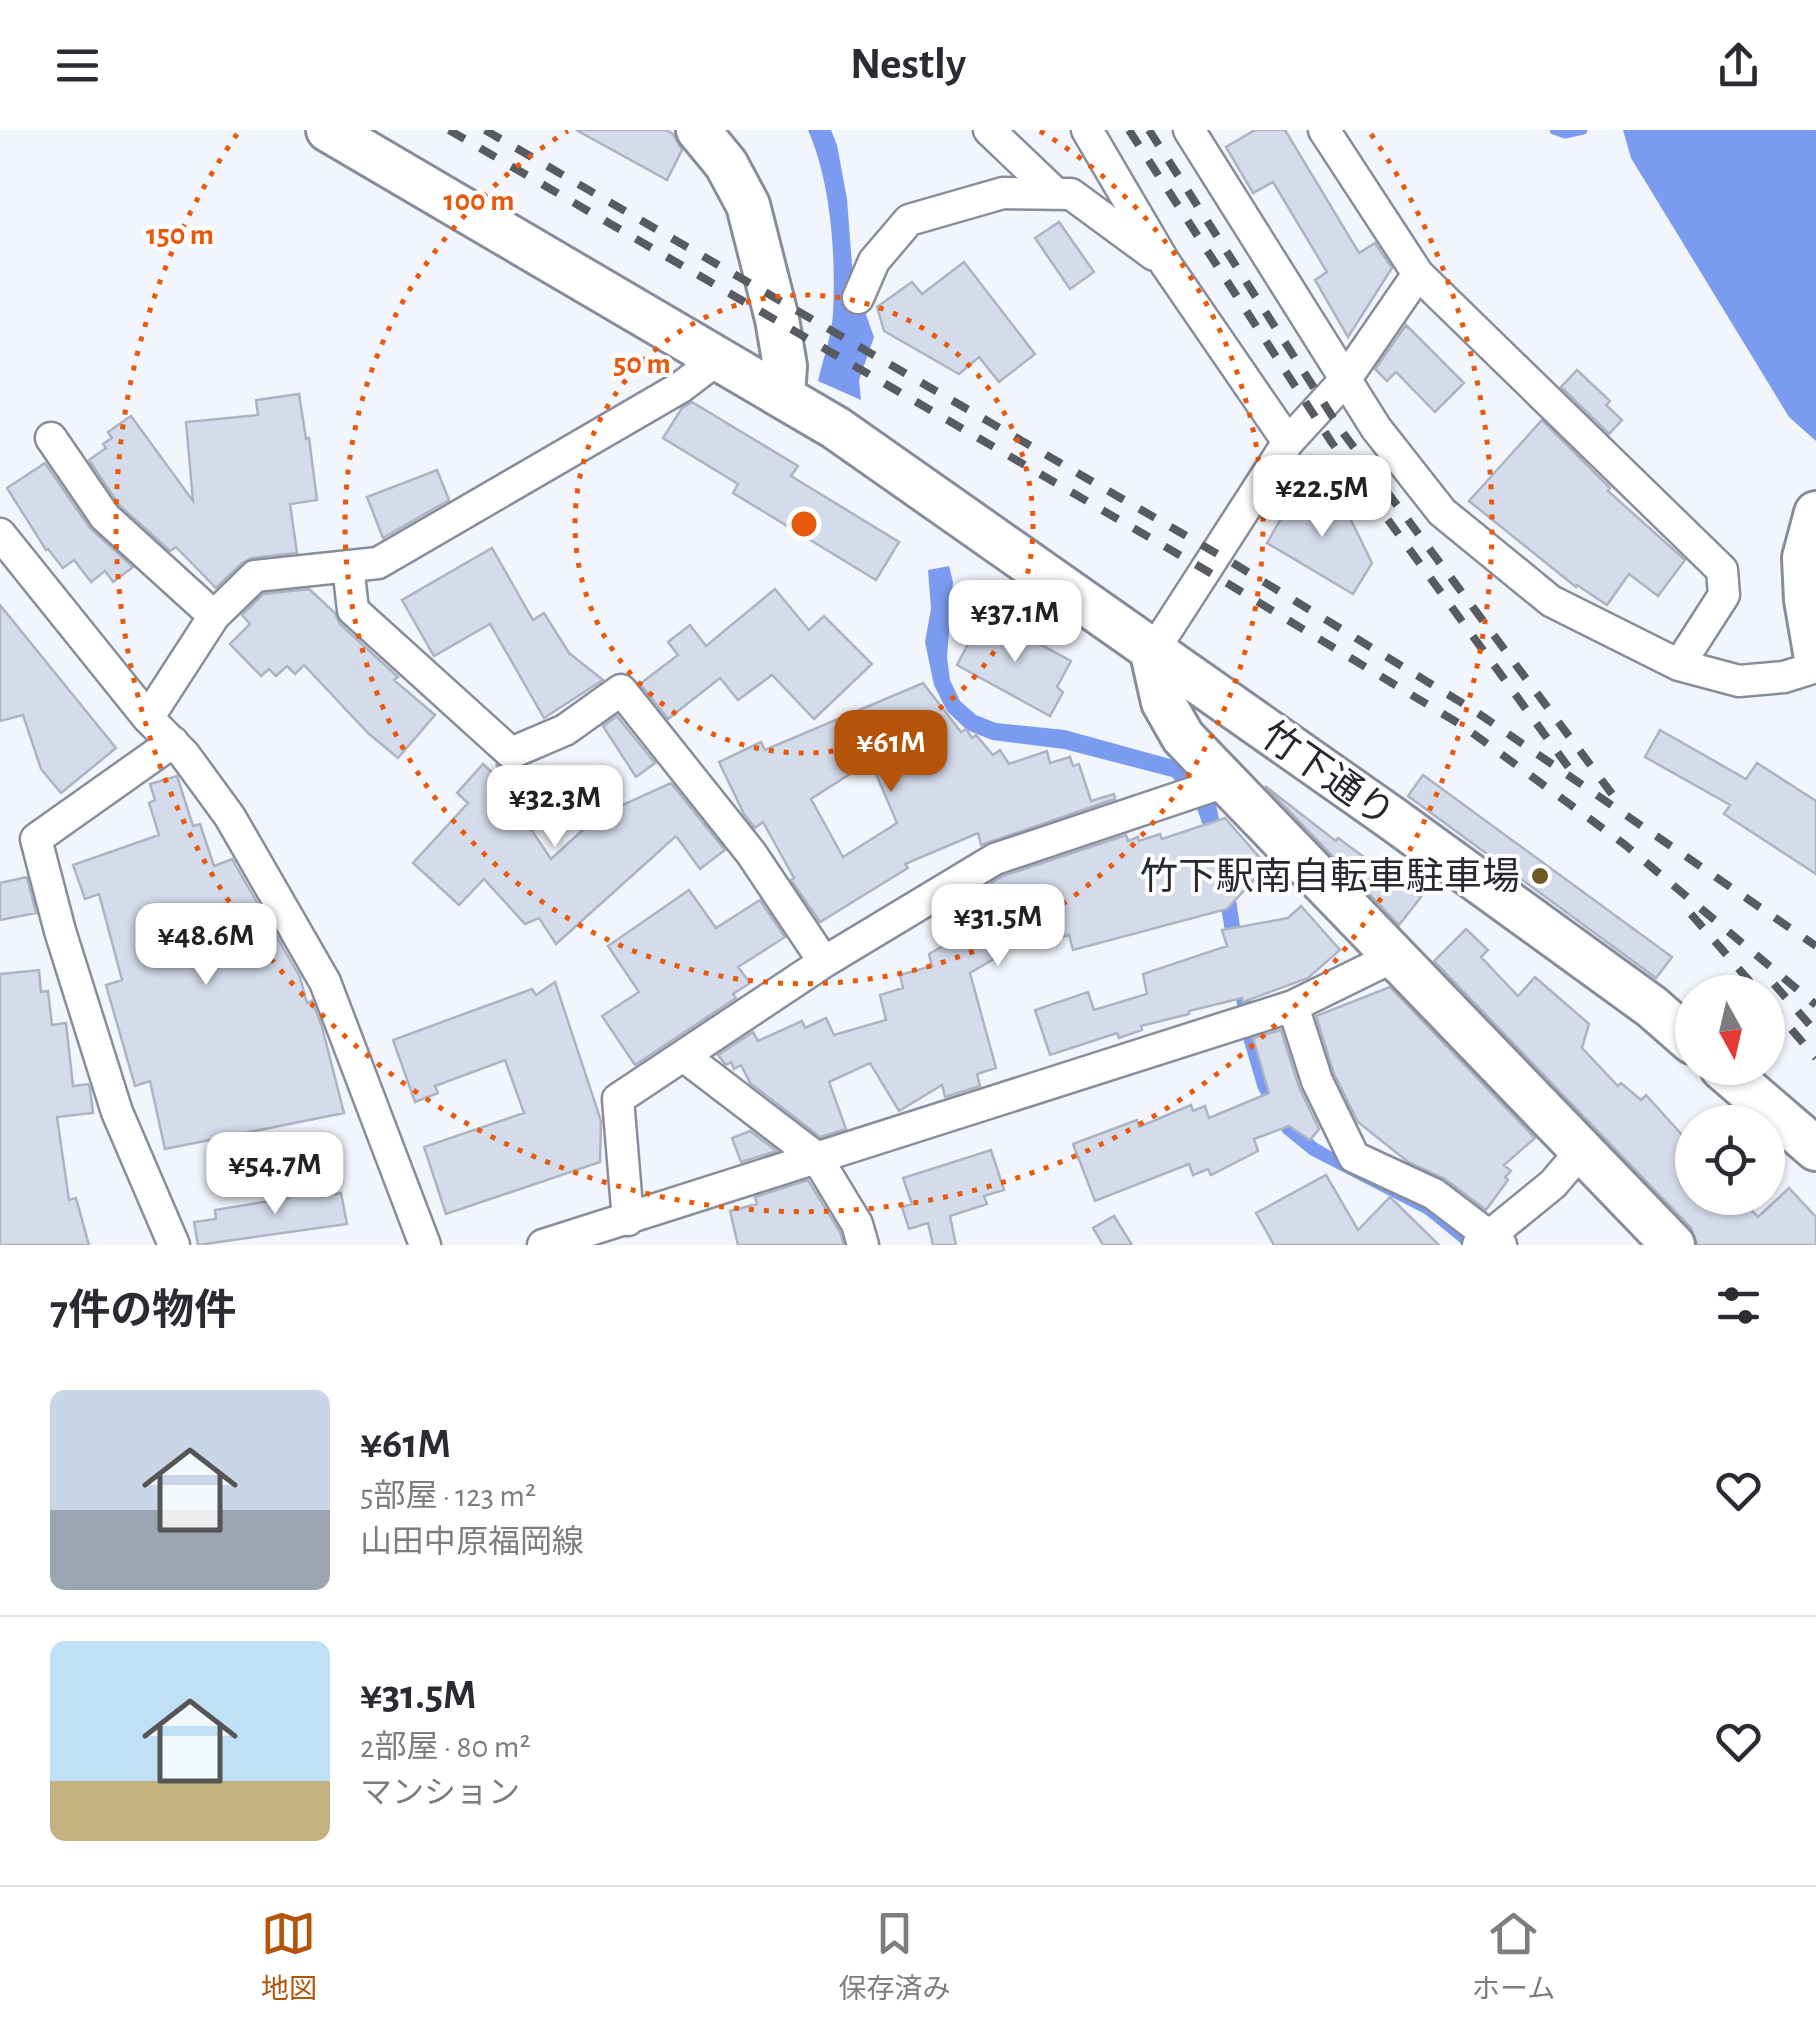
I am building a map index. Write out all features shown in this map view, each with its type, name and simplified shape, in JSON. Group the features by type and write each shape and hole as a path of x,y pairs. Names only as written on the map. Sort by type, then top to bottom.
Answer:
{"main road":[{"name":"竹下通り","path":"328,130 784,395 1066,586 1152,653 1390,817 1675,1027"},
{"path":"698,130 726,164 748,205 777,319 784,395"},
{"path":"1816,513 1804,558 1806,600 1816,658"},
{"path":"1152,653 1164,702 1214,784 1393,957 1673,1245"},
{"path":"1742,1085 1816,1149"}],"street":[{"path":"989,130 1054,192"},
{"path":"1086,130 1165,263 1288,442"},
{"path":"1189,130 1376,428 1442,512 1551,602 1679,665 1739,681 1784,677 1816,667"},
{"path":"1324,130 1418,274 1722,570 1724,594 1679,665"},
{"path":"858,298 874,261 908,220 1003,193 1071,194 1165,263"},
{"path":"1152,653 1288,442 1345,380 1418,274"},
{"path":"148,718 214,616 255,576 378,563 681,387 719,358"},
{"path":"51,438 105,518 214,616"},
{"path":"0,534 148,718 173,742 230,817 325,982 424,1245"},
{"path":"348,566 354,610 511,753 565,730 620,690 751,853 824,962"},
{"path":"173,742 36,838 60,931 117,1112 174,1245"},
{"path":"628,1220 618,1099 824,962 996,859 1214,784"},
{"path":"543,1245 1294,1006 1393,957"},
{"path":"1294,1006 1317,1081 1354,1157 1434,1194 1491,1242 1582,1150"},
{"path":"685,1057 817,1158 857,1224 863,1245"}],"water":[{"path":"808,130 831,130 837,145 847,199 853,278 874,337 859,380 861,400 818,381 832,321 834,268 827,196"},
{"path":"1623,130 1816,130 1816,441 1789,417 1631,158"},
{"path":"949,566 953,582 947,657 950,680 960,701 976,715 996,723 1065,730 1181,762 1214,795 1236,900 1256,1031 1270,1081 1294,1123 1317,1143 1491,1245 1463,1245 1425,1214 1310,1155 1283,1133 1258,1089 1242,1035 1212,852 1195,803 1172,777 1064,749 992,740 967,730 947,711 934,685 925,642 931,609 928,570"}],"building":[{"path":"576,130 666,130 682,150 667,180"},
{"path":"1255,130 1285,130 1359,253 1375,243 1392,268 1348,337 1315,280 1327,272 1273,182 1253,193 1226,147"},
{"path":"1059,222 1094,272 1070,289 1035,238"},
{"path":"964,262 1035,354 999,382 979,357 959,374 884,331 877,307 912,282 922,294"},
{"path":"1406,325 1464,383 1435,412 1396,372 1387,381 1375,369"},
{"path":"1577,370 1610,401 1606,405 1622,420 1609,434 1561,387"},
{"path":"299,394 317,500 290,504 297,553 252,558 216,588 176,547 170,551 119,505 89,460 106,448 103,444 112,438 108,432 131,416 193,501 186,422 258,415 256,400"},
{"path":"692,402 798,466 791,476 899,542 876,580 733,493 738,484 663,438 682,408"},
{"path":"1542,420 1610,488 1608,491 1685,560 1658,596 1629,574 1607,605 1576,587 1469,501"},
{"path":"45,463 90,528 133,567 113,582 105,571 91,582 74,560 63,568 46,550 7,488"},
{"path":"437,470 449,500 383,538 367,497"},
{"path":"1301,484 1347,512 1372,563 1353,594 1267,543"},
{"path":"492,548 533,620 544,613 569,653 603,680 544,718 490,624 434,656 402,600"},
{"path":"309,589 335,613 340,624 398,677 394,680 435,715 398,758 368,733 304,665 295,674 287,666 276,676 269,669 261,676 230,644 250,624 242,615 263,594"},
{"path":"775,589 809,630 824,616 872,664 814,719 772,675 738,700 720,678 668,719 640,684 678,655 668,642 690,625 706,646"},
{"path":"0,605 116,748 61,793 41,769 23,715 0,721"},
{"path":"984,614 1071,661 1057,687 1063,692 1050,716 957,665"},
{"path":"923,683 961,732 966,729 972,738 976,735 993,755 1000,750 1009,764 1047,751 1050,763 1070,757 1073,766 1079,764 1091,801 1114,794 1115,799 981,845 978,833 905,864 908,868 820,922 791,880 794,878 763,822 755,828 744,814 719,762 761,742 765,750","holes":["864,765 869,772 874,769 897,823 843,857 811,799"]},
{"path":"617,716 655,763 636,777 603,726"},
{"path":"1660,730 1746,779 1757,763 1816,801 1816,874 1724,814 1730,805 1645,757"},
{"path":"483,764 499,779 503,776 496,764 509,772 526,767 543,789 524,804 529,809 522,816 551,859 598,816 671,783 725,850 700,869 676,836 556,944 539,918 525,924 484,879 459,905 413,863 468,803 457,793"},
{"name":"竹下駅南自転車駐車場","path":"1423,775 1672,957 1656,978 1408,796"},
{"path":"177,776 193,826 200,824 214,866 232,859 300,977 307,1003 312,1001 344,1113 165,1149 150,1081 135,1086 106,985 122,980 99,894 85,899 73,865 159,835 149,803 155,800 150,784"},
{"path":"1265,786 1336,841 1338,838 1381,866 1421,897 1399,925"},
{"path":"1225,818 1267,866 1227,909 1073,950 1069,935 1062,937 1059,926 995,943 1002,954 970,973 996,1068 977,1074 980,1086 945,1097 942,1085 899,1111 870,1063 829,1082 846,1129 820,1137 750,1083 741,1065 734,1069 731,1062 726,1065 718,1055 753,1032 758,1041 802,1021 805,1028 826,1018 834,1035 886,1020 880,995 903,988 900,975 932,966 929,954 999,914 991,883 1003,876 1126,835 1128,841 1160,834 1162,839"},
{"path":"27,877 36,913 0,920 0,883"},
{"path":"689,890 716,928 760,900 785,937 738,967 750,983 733,994 736,998 635,1065 602,1016 639,992 608,946"},
{"path":"1301,906 1340,950 1308,978 1243,1002 1242,998 1189,1011 1141,1026 1142,1030 1119,1038 1117,1033 1050,1055 1035,1010 1088,992 1094,1010 1147,994 1143,974 1227,946 1222,930 1288,918"},
{"path":"1466,929 1488,950 1481,957 1518,996 1535,977 1589,1024 1582,1048 1618,1086 1621,1083 1641,1100 1646,1095 1675,1127 1675,1211 1434,961"},
{"path":"39,970 41,992 48,991 52,1025 66,1023 73,1086 88,1084 90,1088 93,1113 57,1117 69,1200 76,1198 89,1245 0,1245 0,974"},
{"path":"555,982 601,1121 600,1162 446,1214 424,1147 524,1113 505,1060 435,1086 438,1093 415,1102 393,1040 532,989 536,995"},
{"path":"1390,987 1535,1138 1504,1165 1511,1171 1505,1177 1508,1180 1486,1210 1445,1179 1408,1162 1358,1122 1334,1074 1316,1016"},
{"path":"1281,1030 1299,1087 1319,1129 1310,1140 1289,1126 1254,1139 1258,1151 1211,1175 1208,1169 1193,1175 1189,1164 1095,1201 1073,1144 1137,1120 1139,1127 1191,1105 1193,1111 1205,1106 1209,1118 1269,1093 1253,1038"},
{"path":"750,1131 777,1151 741,1162 732,1138"},
{"path":"991,1150 1004,1190 984,1196 987,1204 950,1216 956,1245 933,1245 928,1223 909,1229 902,1207 912,1204 903,1178"},
{"path":"1326,1175 1358,1230 1390,1197 1439,1245 1274,1245 1256,1213"},
{"path":"808,1180 844,1245 738,1245 730,1211 757,1204 755,1197"},
{"path":"328,1183 330,1195 341,1193 347,1224 198,1245 194,1222 216,1219 215,1210 288,1198 287,1194"},
{"path":"1789,1188 1816,1217 1816,1245 1697,1245 1691,1228 1678,1215 1785,1215 1785,1192"},
{"path":"1114,1216 1132,1245 1103,1245 1093,1228"}],"waterway":[{"path":"1554,130 1565,134 1583,130"}],"railway":[{"path":"449,130 1207,571 1463,726 1624,844 1816,1005"},
{"path":"485,130 1233,563 1472,709 1816,946"},
{"path":"1129,130 1332,443 1569,768"},
{"path":"1149,130 1341,430 1618,802"},
{"path":"1691,914 1744,975"},
{"path":"1785,997 1816,1032"},
{"path":"1785,1022 1816,1058"}],"place":[{"name":"竹下駅南自転車駐車場","path":"1540,876"}]}
